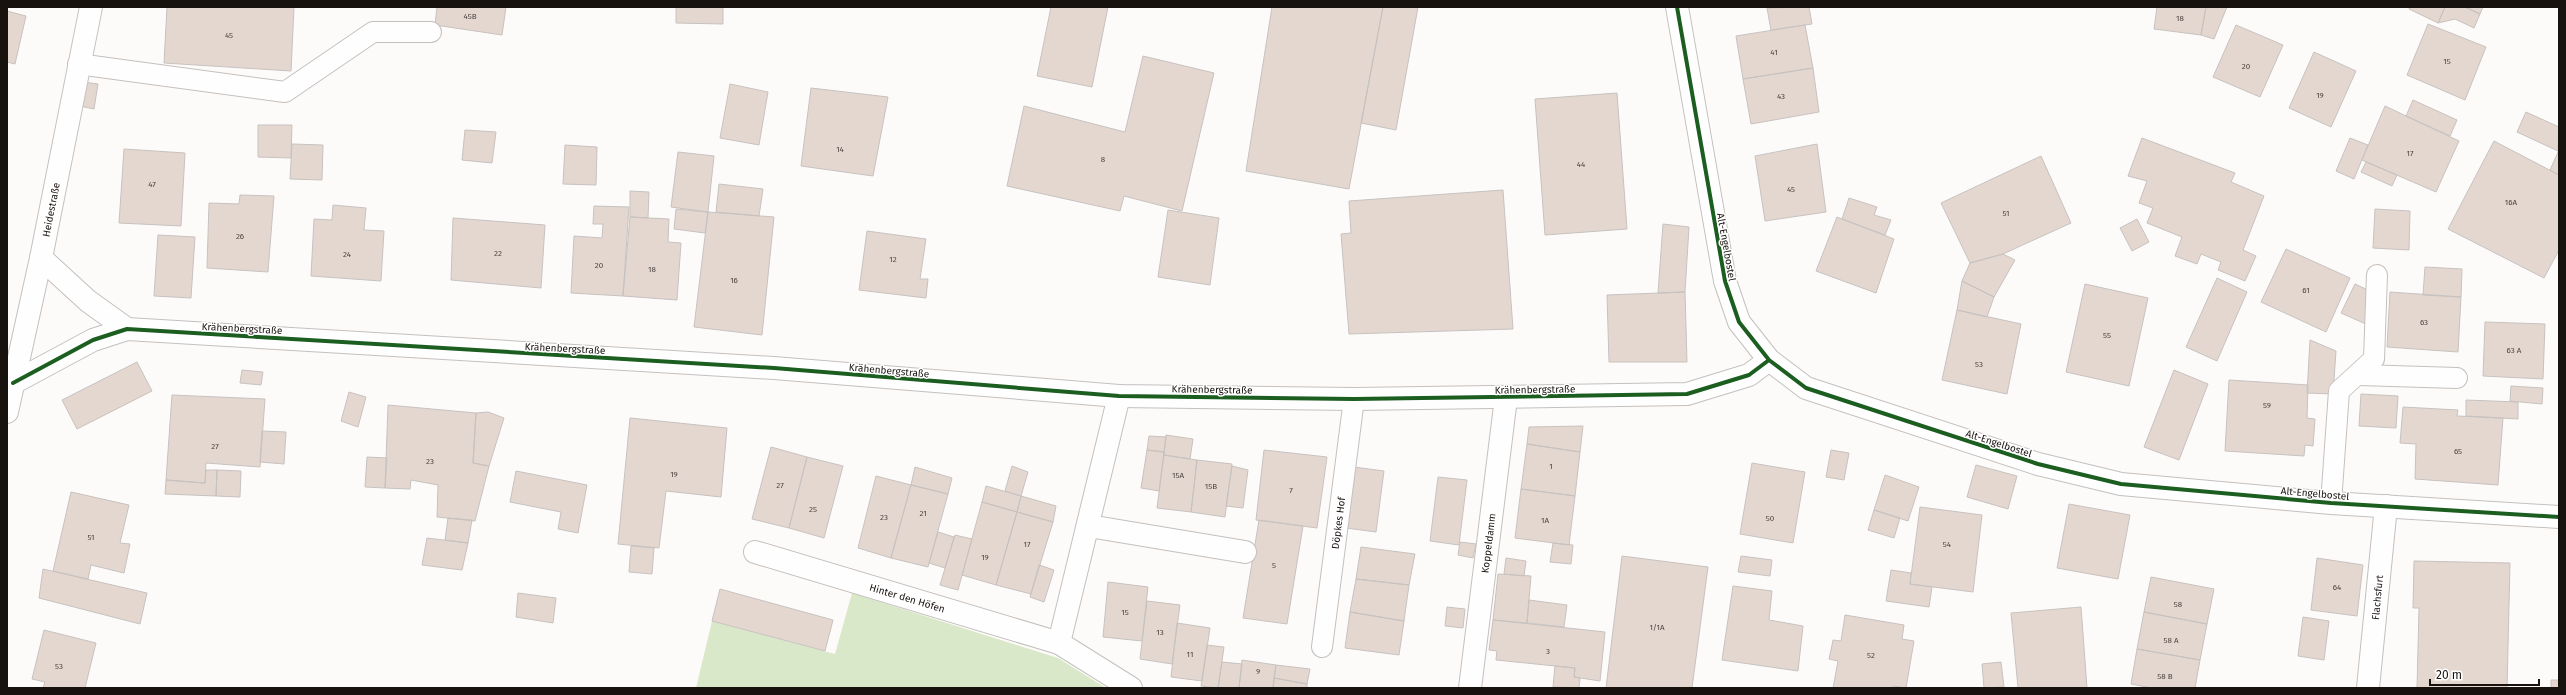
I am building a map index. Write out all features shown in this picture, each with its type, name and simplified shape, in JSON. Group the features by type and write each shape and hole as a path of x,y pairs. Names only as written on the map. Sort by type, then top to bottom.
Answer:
{"street":[{"name":"Heidestraße","path":"7,412 41,258 78,64 91,7"},
{"name":"Alt-Engelbostel","path":"1677,7 1724,281 1739,322 1769,360 1806,388 2038,464 2121,484 2331,503 2559,517"},
{"path":"41,258 88,301 127,329"},
{"name":"Krähenbergstraße","path":"13,383 93,340 127,329 774,368 1119,396 1354,399 1506,398 1687,394 1749,375 1769,360"},
{"path":"1059,643 1089,526 1119,396"},
{"name":"Koppeldamm","path":"1470,688 1506,398"},
{"name":"Flachsfurt","path":"2368,688 2386,506"},
{"path":"1089,526 1245,552"},
{"name":"Hinter den Höfen","path":"755,552 1059,643 1131,688"}],"lane":[{"path":"78,64 285,92 374,32 431,32"},
{"path":"2331,503 2339,392 2359,375 2374,359 2377,275"},
{"path":"2359,375 2457,378"},
{"name":"Döpkes Hof","path":"1322,647 1354,399"}],"green space":[{"path":"852,593 1058,658 1106,688 696,688 712,621 835,654"}],"building":[{"path":"167,7 294,7 291,71 164,63"},
{"path":"437,7 506,7 502,35 435,25"},
{"path":"676,7 723,7 723,24 676,23"},
{"path":"1051,7 1108,7 1092,87 1037,76"},
{"path":"1272,7 1383,7 1349,189 1246,171"},
{"path":"1383,7 1418,7 1396,130 1361,123"},
{"path":"1809,7 1812,24 1771,30 1767,8"},
{"path":"2157,7 2206,7 2201,35 2154,29"},
{"path":"2206,7 2227,7 2214,39 2201,35"},
{"path":"2410,7 2445,7 2438,23 2409,9"},
{"path":"2445,7 2465,7 2480,14 2474,28 2455,19 2438,23"},
{"path":"2465,7 2483,7 2480,14"},
{"path":"7,11 26,16 15,64 7,62"},
{"path":"2428,24 2486,47 2465,100 2407,75"},
{"path":"1805,25 1813,68 1743,79 1736,36"},
{"path":"2236,25 2283,45 2260,97 2213,77"},
{"path":"2314,52 2356,71 2331,127 2289,108"},
{"path":"1143,56 1214,73 1182,211 1124,196 1120,211 1007,186 1024,106 1125,132"},
{"path":"1813,68 1819,112 1751,124 1743,79"},
{"path":"84,82 98,84 94,109 80,106"},
{"path":"730,84 768,92 759,145 720,138"},
{"path":"811,88 888,97 873,176 801,166"},
{"path":"1617,93 1627,229 1545,235 1535,99"},
{"path":"2413,100 2457,120 2450,136 2406,116"},
{"path":"2385,106 2459,141 2436,192 2362,160"},
{"path":"2526,112 2559,127 2558,151 2517,132"},
{"path":"258,125 292,125 291,158 258,157"},
{"path":"465,130 496,132 492,163 462,160"},
{"path":"2142,138 2235,173 2231,182 2264,196 2243,250 2256,256 2245,281 2218,270 2221,262 2201,254 2197,264 2175,256 2182,237 2147,223 2153,208 2139,203 2147,181 2128,176"},
{"path":"2350,138 2368,145 2354,179 2336,171"},
{"path":"2494,141 2559,175 2559,250 2544,278 2448,229"},
{"path":"292,144 323,145 322,180 290,179"},
{"path":"1817,144 1826,212 1765,221 1755,156"},
{"path":"565,145 597,147 596,185 563,184"},
{"path":"124,149 185,153 181,226 119,223"},
{"path":"2559,150 2559,175 2550,170"},
{"path":"678,152 714,156 708,212 671,207"},
{"path":"2041,156 2071,223 2003,254 1970,263 1941,203"},
{"path":"2366,162 2397,175 2392,186 2361,172"},
{"path":"719,184 763,189 759,216 716,212"},
{"path":"1503,190 1513,329 1349,334 1341,234 1351,233 1349,201"},
{"path":"630,191 649,192 648,218 630,217"},
{"path":"240,195 274,196 268,272 207,268 209,203 239,204"},
{"path":"1849,198 1877,207 1874,215 1891,220 1885,235 1842,219"},
{"path":"333,205 366,208 364,230 384,231 381,281 311,276 314,219 332,220"},
{"path":"594,206 629,207 623,296 571,293 574,236 602,238 603,224 593,224"},
{"path":"676,209 708,212 705,233 674,229"},
{"path":"2375,209 2410,211 2409,250 2373,248"},
{"path":"1168,210 1219,218 1210,285 1158,277"},
{"path":"708,212 774,217 762,335 694,327"},
{"path":"630,217 669,219 668,242 681,243 677,300 623,296"},
{"path":"1837,217 1894,239 1876,293 1816,271"},
{"path":"453,218 545,225 541,288 451,280"},
{"path":"2137,219 2149,242 2132,251 2120,228"},
{"path":"1663,224 1689,227 1685,292 1658,293"},
{"path":"867,231 926,239 920,279 928,279 926,298 859,290"},
{"path":"158,235 195,237 191,298 154,296"},
{"path":"2286,249 2350,278 2326,332 2261,302"},
{"path":"2003,254 2015,260 1994,297 1962,281 1970,263"},
{"path":"2425,267 2462,269 2461,297 2423,295"},
{"path":"2217,278 2247,292 2217,361 2186,347"},
{"path":"1962,281 1994,297 1987,317 1957,310"},
{"path":"2085,284 2148,298 2129,386 2066,372"},
{"path":"2355,284 2370,291 2368,325 2341,313"},
{"path":"1685,292 1687,362 1609,362 1607,295"},
{"path":"2390,292 2461,297 2458,352 2387,347"},
{"path":"1957,310 2021,324 2007,394 1942,380"},
{"path":"2485,322 2545,324 2543,379 2483,376"},
{"path":"2310,340 2336,351 2333,394 2307,393"},
{"path":"137,362 152,391 77,429 62,400"},
{"path":"242,370 263,372 261,385 240,383"},
{"path":"2174,370 2208,384 2179,460 2144,447"},
{"path":"2229,380 2308,385 2307,418 2315,419 2313,446 2305,445 2304,456 2225,451"},
{"path":"2511,386 2543,388 2542,404 2510,401"},
{"path":"349,392 366,397 358,427 341,421"},
{"path":"2361,394 2398,396 2396,428 2359,426"},
{"path":"172,395 265,399 260,467 206,463 205,483 166,480"},
{"path":"2466,400 2518,402 2518,419 2466,416"},
{"path":"388,405 476,413 473,463 489,466 475,521 437,517 438,485 411,480 410,489 385,488"},
{"path":"2403,407 2458,410 2457,416 2503,418 2498,485 2415,479 2416,444 2400,443"},
{"path":"488,412 504,418 489,466 473,463 476,413"},
{"path":"630,418 727,428 721,497 666,491 659,548 618,544"},
{"path":"1583,426 1580,452 1527,444 1529,427"},
{"path":"262,431 286,432 284,464 260,462"},
{"path":"1166,435 1193,439 1190,459 1164,455"},
{"path":"1149,436 1166,437 1164,452 1147,450"},
{"path":"1527,444 1580,452 1575,496 1521,489"},
{"path":"771,447 807,457 789,528 752,519"},
{"path":"1147,450 1164,452 1159,491 1141,488"},
{"path":"1264,450 1327,457 1317,528 1256,520"},
{"path":"1831,450 1849,453 1844,480 1826,477"},
{"path":"1164,455 1197,460 1191,512 1157,508"},
{"path":"367,457 387,458 385,488 365,487"},
{"path":"807,457 843,466 824,538 789,528"},
{"path":"1197,460 1232,464 1225,517 1191,512"},
{"path":"1752,463 1805,472 1793,543 1740,534"},
{"path":"1976,465 2017,476 2008,509 1967,497"},
{"path":"1012,466 1028,472 1021,496 1005,491"},
{"path":"1232,466 1248,470 1243,508 1226,506"},
{"path":"915,467 952,478 948,494 911,485"},
{"path":"1354,467 1384,471 1376,532 1346,528"},
{"path":"206,470 217,470 216,496 165,494 166,480 205,483"},
{"path":"217,470 241,471 240,497 216,496"},
{"path":"516,471 587,485 578,533 558,529 561,512 510,502"},
{"path":"1885,475 1919,487 1908,521 1874,510"},
{"path":"876,476 911,485 891,558 858,548"},
{"path":"1438,477 1467,480 1459,545 1430,541"},
{"path":"911,485 948,494 928,567 891,558"},
{"path":"986,486 1021,496 1017,512 982,502"},
{"path":"1521,489 1575,496 1569,545 1515,538"},
{"path":"71,492 129,505 120,543 130,544 124,573 91,565 88,579 53,571"},
{"path":"1021,496 1056,506 1053,522 1017,512"},
{"path":"982,502 1017,512 996,585 962,575"},
{"path":"2069,504 2130,515 2118,579 2057,568"},
{"path":"1920,507 1982,515 1973,592 1910,584"},
{"path":"1874,510 1900,518 1894,538 1868,530"},
{"path":"1017,512 1053,522 1031,594 996,585"},
{"path":"448,518 472,520 468,543 445,540"},
{"path":"1259,520 1303,526 1287,624 1243,618"},
{"path":"938,532 954,537 945,568 929,563"},
{"path":"955,535 972,539 958,590 940,585"},
{"path":"427,538 468,543 462,570 422,565"},
{"path":"1460,542 1476,544 1473,558 1458,555"},
{"path":"1553,543 1573,545 1571,564 1550,562"},
{"path":"631,546 654,548 652,574 629,572"},
{"path":"1361,547 1415,554 1409,585 1356,579"},
{"path":"1622,556 1708,567 1692,688 1606,688"},
{"path":"1741,556 1772,560 1770,576 1738,572"},
{"path":"1506,558 1526,561 1524,576 1504,574"},
{"path":"2317,558 2363,565 2357,616 2311,610"},
{"path":"2414,561 2510,563 2507,688 2417,688 2419,608 2413,608"},
{"path":"1039,565 1054,570 1044,602 1030,597"},
{"path":"43,569 147,593 140,624 39,598"},
{"path":"1891,570 1911,573 1910,584 1932,587 1929,607 1886,601"},
{"path":"1498,574 1531,576 1527,623 1493,620"},
{"path":"2151,577 2214,589 2207,624 2144,612"},
{"path":"1356,579 1409,585 1404,621 1350,612"},
{"path":"1108,582 1148,587 1142,641 1103,637"},
{"path":"1733,586 1772,591 1769,620 1803,626 1798,671 1722,660"},
{"path":"720,589 833,620 825,651 712,621"},
{"path":"518,593 556,598 553,623 516,617"},
{"path":"1529,600 1567,605 1564,627 1527,623"},
{"path":"1147,601 1180,605 1172,664 1140,659"},
{"path":"1447,607 1465,609 1463,628 1445,626"},
{"path":"2081,607 2087,688 2018,688 2011,613"},
{"path":"1350,612 1404,621 1399,655 1345,648"},
{"path":"2144,612 2207,624 2200,660 2137,649"},
{"path":"1845,615 1904,625 1902,639 1914,641 1906,688 1893,686 1893,688 1833,688 1838,661 1829,659 1833,640 1841,641"},
{"path":"2303,617 2329,621 2324,660 2298,656"},
{"path":"1493,620 1605,632 1600,681 1574,677 1575,668 1496,660 1497,651 1489,650"},
{"path":"1177,623 1210,628 1202,681 1171,677"},
{"path":"44,630 96,643 85,688 43,688 45,682 32,679"},
{"path":"1207,645 1224,647 1218,688 1201,686"},
{"path":"2137,649 2200,660 2195,688 2152,688 2131,684"},
{"path":"1242,660 1276,665 1273,688 1239,688"},
{"path":"1222,662 1242,664 1239,688 1218,688"},
{"path":"2001,662 2004,687 1984,688 1982,664"},
{"path":"1276,665 1310,669 1307,684 1274,678"},
{"path":"1555,666 1575,668 1574,677 1580,678 1579,688 1553,687"},
{"path":"1274,678 1307,684 1307,688 1273,688"},
{"path":"2551,680 2559,680 2559,688 2551,688"}],"cycle path":[{"path":"1677,7 1725,281 1739,322 1769,360 1806,388 2038,464 2121,484 2331,503 2559,517"},
{"path":"13,383 93,340 127,329 774,368 1119,396 1354,399 1687,394 1749,375 1769,360"}]}
